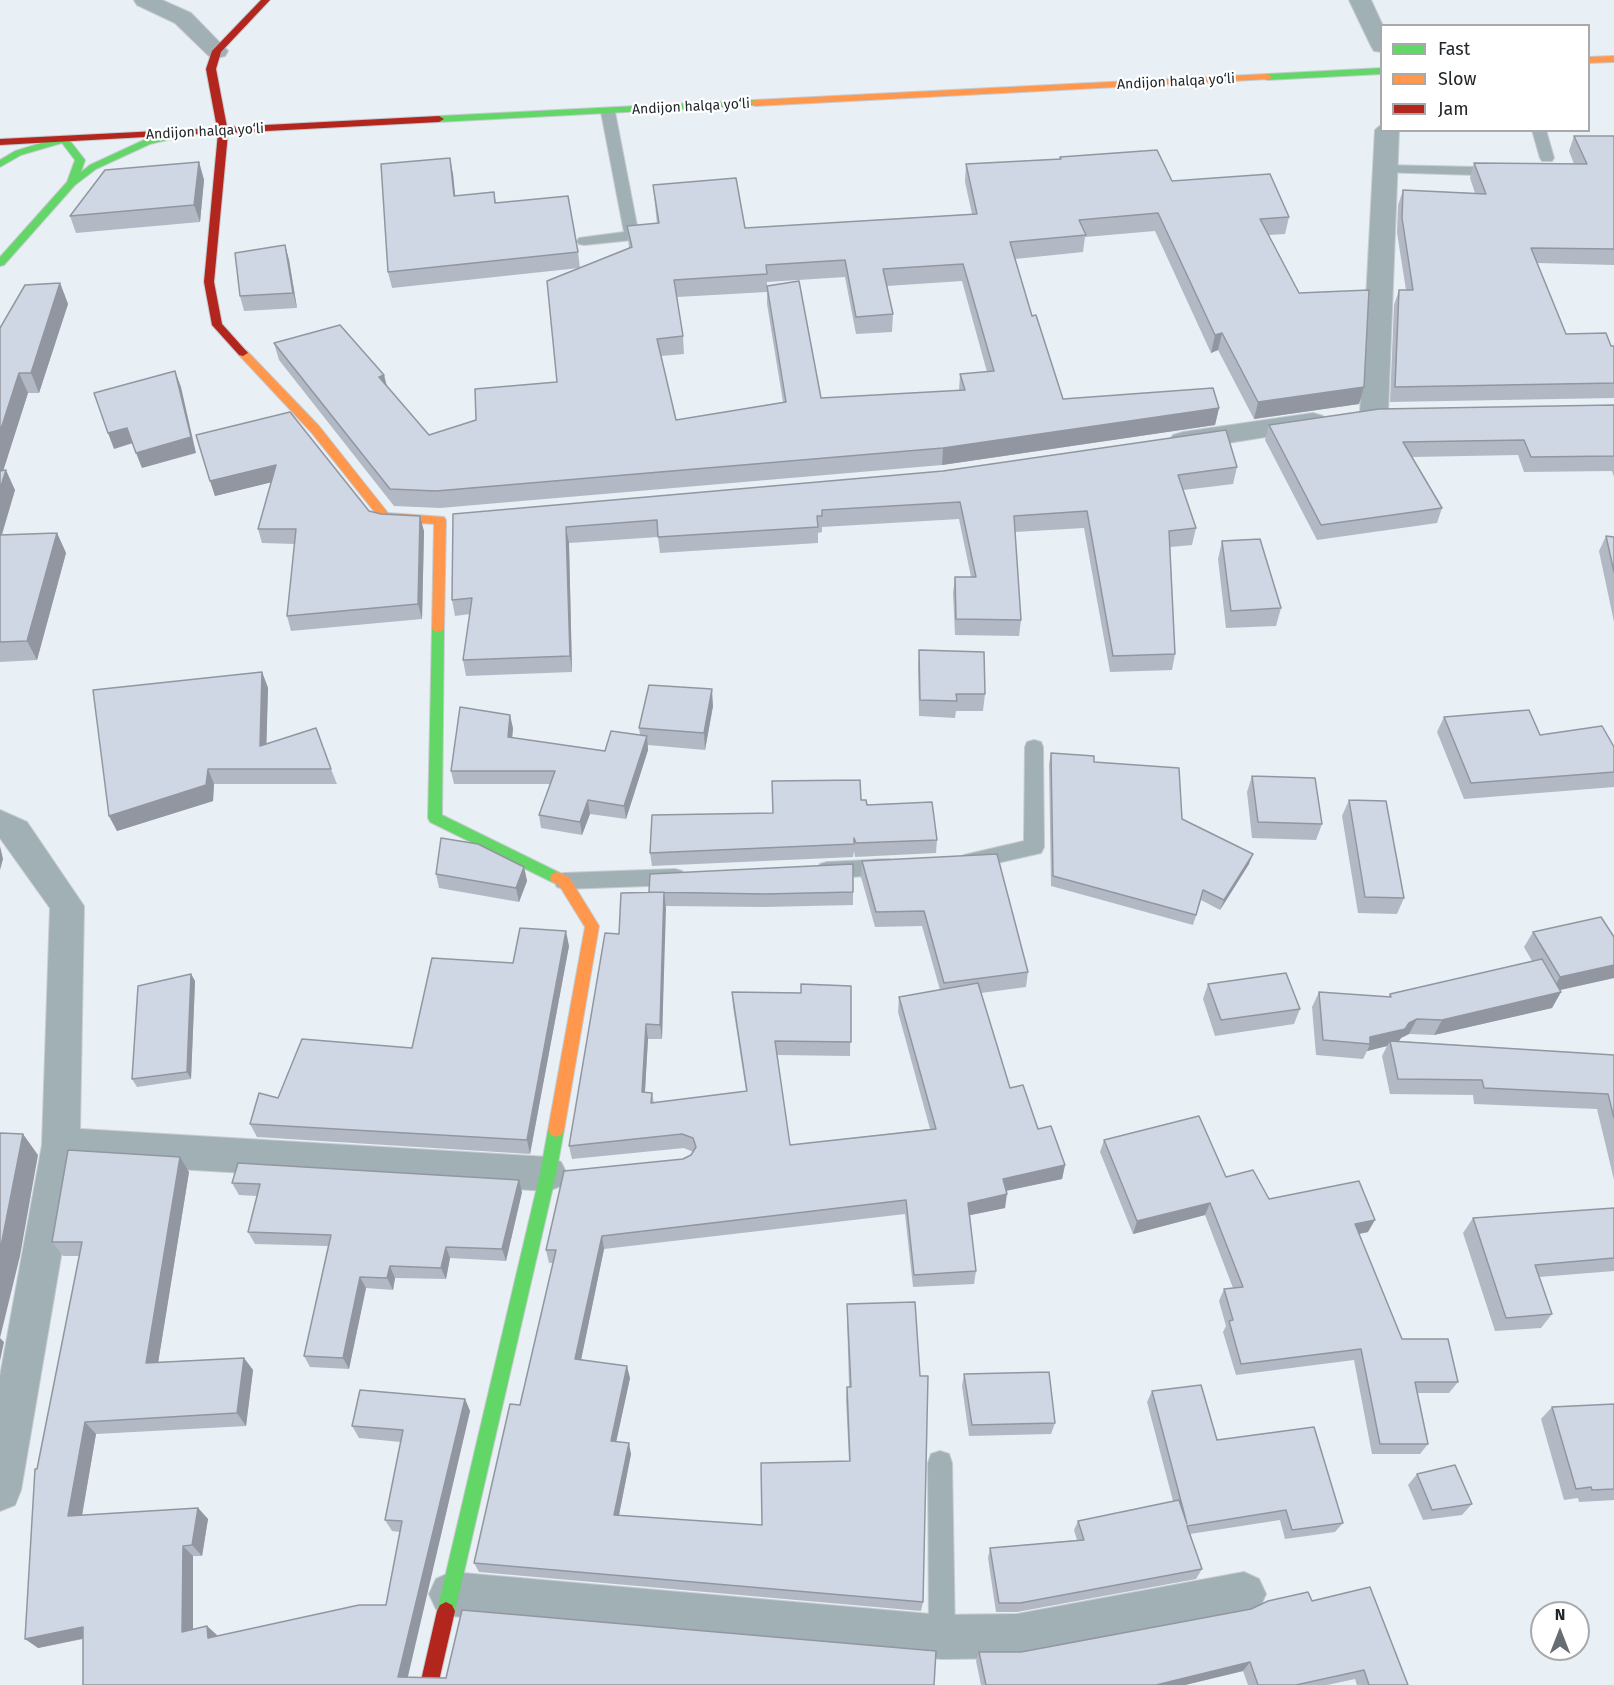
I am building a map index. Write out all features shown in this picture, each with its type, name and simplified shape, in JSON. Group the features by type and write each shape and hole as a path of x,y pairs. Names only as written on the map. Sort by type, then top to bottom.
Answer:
{"main road":[{"path":"266,0 217,51 211,69 224,132 209,282 217,325 315,429 385,517 451,519 435,818 564,881 592,926 559,1173 429,1685"},
{"path":"1590,60 1614,59"},
{"name":"Andijon halqa yo‘li","path":"0,142 1380,71"},
{"path":"0,263 72,183 93,167 147,142 181,134"},
{"path":"0,164 18,153 64,139 80,160 72,183"}],"street":[{"path":"145,0 183,18 217,51"},
{"path":"1360,0 1380,42"},
{"path":"1152,446 1365,415 1387,132"},
{"path":"0,823 15,831 66,906 61,1145 0,1490"},
{"path":"61,1145 559,1173"},
{"path":"451,1594 942,1637 1017,1636 1244,1594"}],"lane":[{"path":"584,241 632,236 608,112"},
{"path":"1540,132 1547,158"},
{"path":"1384,169 1476,171"},
{"path":"952,862 975,861 1034,847 1034,747"},
{"path":"814,870 907,865"},
{"path":"564,881 696,876"},
{"path":"940,1463 942,1637"}],"building":[{"path":"1574,136 1614,136 1614,249 1531,248 1566,334 1606,333 1611,346 1614,346 1614,383 1395,387 1399,290 1413,290 1402,218 1403,190 1486,194 1474,163 1587,164"},
{"path":"1157,150 1172,181 1270,174 1289,217 1260,219 1299,293 1369,290 1364,387 1258,402 1222,333 1215,335 1158,213 1079,220 1086,235 1010,242 1032,316 1036,315 1063,399 1213,388 1219,408 943,448 436,491 390,489 274,343 340,325 384,375 379,377 429,435 476,420 475,389 557,382 547,281 632,247 627,226 659,223 653,185 736,178 745,228 977,214 966,164 1061,159 1060,157","holes":["845,260 856,317 893,314 883,269 963,264 994,371 960,374 965,390 821,398 799,281 767,286 786,402 676,420 657,339 683,336 674,280 767,274 766,265"]},
{"path":"450,158 454,196 494,192 495,203 568,196 578,252 388,272 381,164"},
{"path":"199,162 194,205 70,216 105,170"},
{"path":"285,245 293,293 240,296 235,253"},
{"path":"60,283 31,373 19,373 0,432 0,328 25,285"},
{"path":"175,371 191,437 136,453 127,428 108,433 94,393"},
{"path":"1614,405 1614,456 1531,457 1524,440 1403,442 1442,508 1321,525 1269,425 1379,409"},
{"path":"290,412 369,511 381,514 420,516 418,604 287,616 296,529 258,529 276,465 210,481 196,435"},
{"path":"1226,430 1237,467 1178,475 1196,528 1169,531 1175,654 1113,656 1087,511 1014,516 1021,620 956,619 955,577 976,577 960,502 822,510 822,516 817,516 818,527 658,537 657,520 566,527 570,656 463,660 472,598 452,600 453,514 943,471"},
{"path":"6,470 0,489 0,471"},
{"path":"57,533 27,641 0,642 0,535"},
{"path":"1606,536 1614,537 1614,572"},
{"path":"1260,539 1281,608 1231,611 1222,541"},
{"path":"919,650 984,652 985,694 956,694 957,701 920,700"},
{"path":"262,672 260,746 316,728 331,769 208,769 206,785 109,816 93,690"},
{"path":"649,685 712,689 704,733 639,728"},
{"path":"460,707 510,715 508,737 605,751 611,731 647,736 624,806 588,800 580,822 539,815 555,771 451,771"},
{"path":"1529,710 1540,735 1602,726 1614,747 1614,772 1471,783 1444,717"},
{"path":"1051,753 1094,756 1094,762 1179,768 1182,819 1253,854 1224,900 1203,890 1196,915 1053,876"},
{"path":"1252,776 1315,778 1322,824 1258,822"},
{"path":"860,780 861,800 866,800 867,805 932,802 937,840 856,843 854,838 854,844 650,853 652,815 773,813 772,781"},
{"path":"1349,800 1386,801 1404,898 1365,897"},
{"path":"441,838 478,844 524,867 516,888 436,874"},
{"path":"997,854 1028,972 944,983 924,911 876,912 862,861"},
{"path":"853,864 853,892 764,894 649,892 650,874"},
{"path":"664,892 660,1025 646,1024 642,1092 652,1093 651,1103 747,1091 732,992 801,993 801,984 851,986 851,1042 775,1041 790,1145 936,1129 899,997 978,983 1010,1088 1023,1085 1038,1129 1051,1126 1065,1165 1003,1179 1007,1194 968,1203 976,1271 914,1275 906,1200 602,1236 575,1359 627,1366 611,1441 629,1443 614,1515 762,1525 761,1463 850,1461 847,1387 851,1387 847,1304 915,1302 920,1376 928,1376 923,1602 474,1563 510,1404 520,1405 556,1250 546,1250 564,1171 683,1159 691,1155 696,1147 693,1138 682,1134 569,1146 605,933 619,934 621,893"},
{"path":"1601,917 1614,937 1614,965 1560,977 1533,932"},
{"path":"520,928 566,931 527,1140 250,1124 259,1093 278,1098 302,1039 412,1048 432,958 513,963"},
{"path":"1542,959 1561,992 1442,1020 1417,1019 1409,1023 1405,1029 1370,1037 1370,1044 1323,1040 1319,992 1391,997 1390,994"},
{"path":"1286,973 1300,1009 1221,1020 1208,984"},
{"path":"191,974 187,1072 132,1079 138,986"},
{"path":"1390,1041 1614,1055 1614,1118 1608,1094 1484,1088 1482,1080 1398,1079"},
{"path":"1199,1116 1226,1177 1253,1170 1269,1199 1359,1181 1375,1220 1355,1224 1402,1339 1448,1339 1458,1382 1415,1382 1428,1444 1380,1444 1361,1349 1241,1364 1229,1321 1233,1320 1224,1289 1243,1287 1210,1203 1137,1221 1104,1140"},
{"path":"0,1133 23,1134 0,1251"},
{"path":"68,1150 180,1157 146,1363 244,1358 237,1413 85,1422 68,1516 198,1508 192,1545 183,1546 182,1632 207,1626 208,1638 359,1605 386,1605 402,1521 385,1520 403,1430 352,1426 360,1390 465,1399 398,1677 446,1678 462,1610 936,1651 934,1685 83,1685 83,1627 25,1639 35,1469 37,1469 82,1242 52,1242"},
{"path":"238,1163 519,1180 502,1249 446,1247 441,1268 390,1266 387,1278 360,1277 343,1358 304,1356 331,1235 248,1232 260,1184 232,1183"},
{"path":"1614,1208 1614,1258 1535,1265 1552,1314 1506,1318 1473,1218"},
{"path":"1049,1372 1055,1423 972,1425 964,1374"},
{"path":"1201,1385 1217,1440 1314,1427 1343,1523 1292,1530 1286,1510 1187,1526 1202,1569 1020,1603 999,1603 990,1548 1084,1540 1078,1521 1179,1500 1187,1524 1152,1391"},
{"path":"1614,1404 1614,1489 1592,1490 1591,1487 1576,1489 1552,1407"},
{"path":"1455,1465 1472,1504 1432,1510 1417,1474"},
{"path":"1370,1587 1408,1685 1369,1685 1364,1670 1296,1685 1258,1685 1250,1662 1156,1685 986,1685 979,1652 1021,1652 1251,1609 1268,1601 1308,1592 1312,1601"}],"traffic: fast":[{"path":"1267,77 1380,71"},
{"path":"439,119 755,103"},
{"path":"0,263 72,183 93,167 147,142 181,134"},
{"path":"0,164 18,153 64,139 80,160 72,183"},
{"path":"438,628 435,818 557,878"},
{"path":"446,1611 548,1174 556,1130"}],"traffic: slow":[{"path":"1590,60 1614,59"},
{"path":"755,103 1267,77"},
{"path":"243,353 315,429 385,517 440,520 438,628"},
{"path":"556,1130 592,926 564,881 557,878"}],"traffic: jam":[{"path":"243,353 217,325 209,282 223,132 211,69 217,51 266,0"},
{"path":"0,142 439,119"},
{"path":"429,1685 446,1611"}]}
